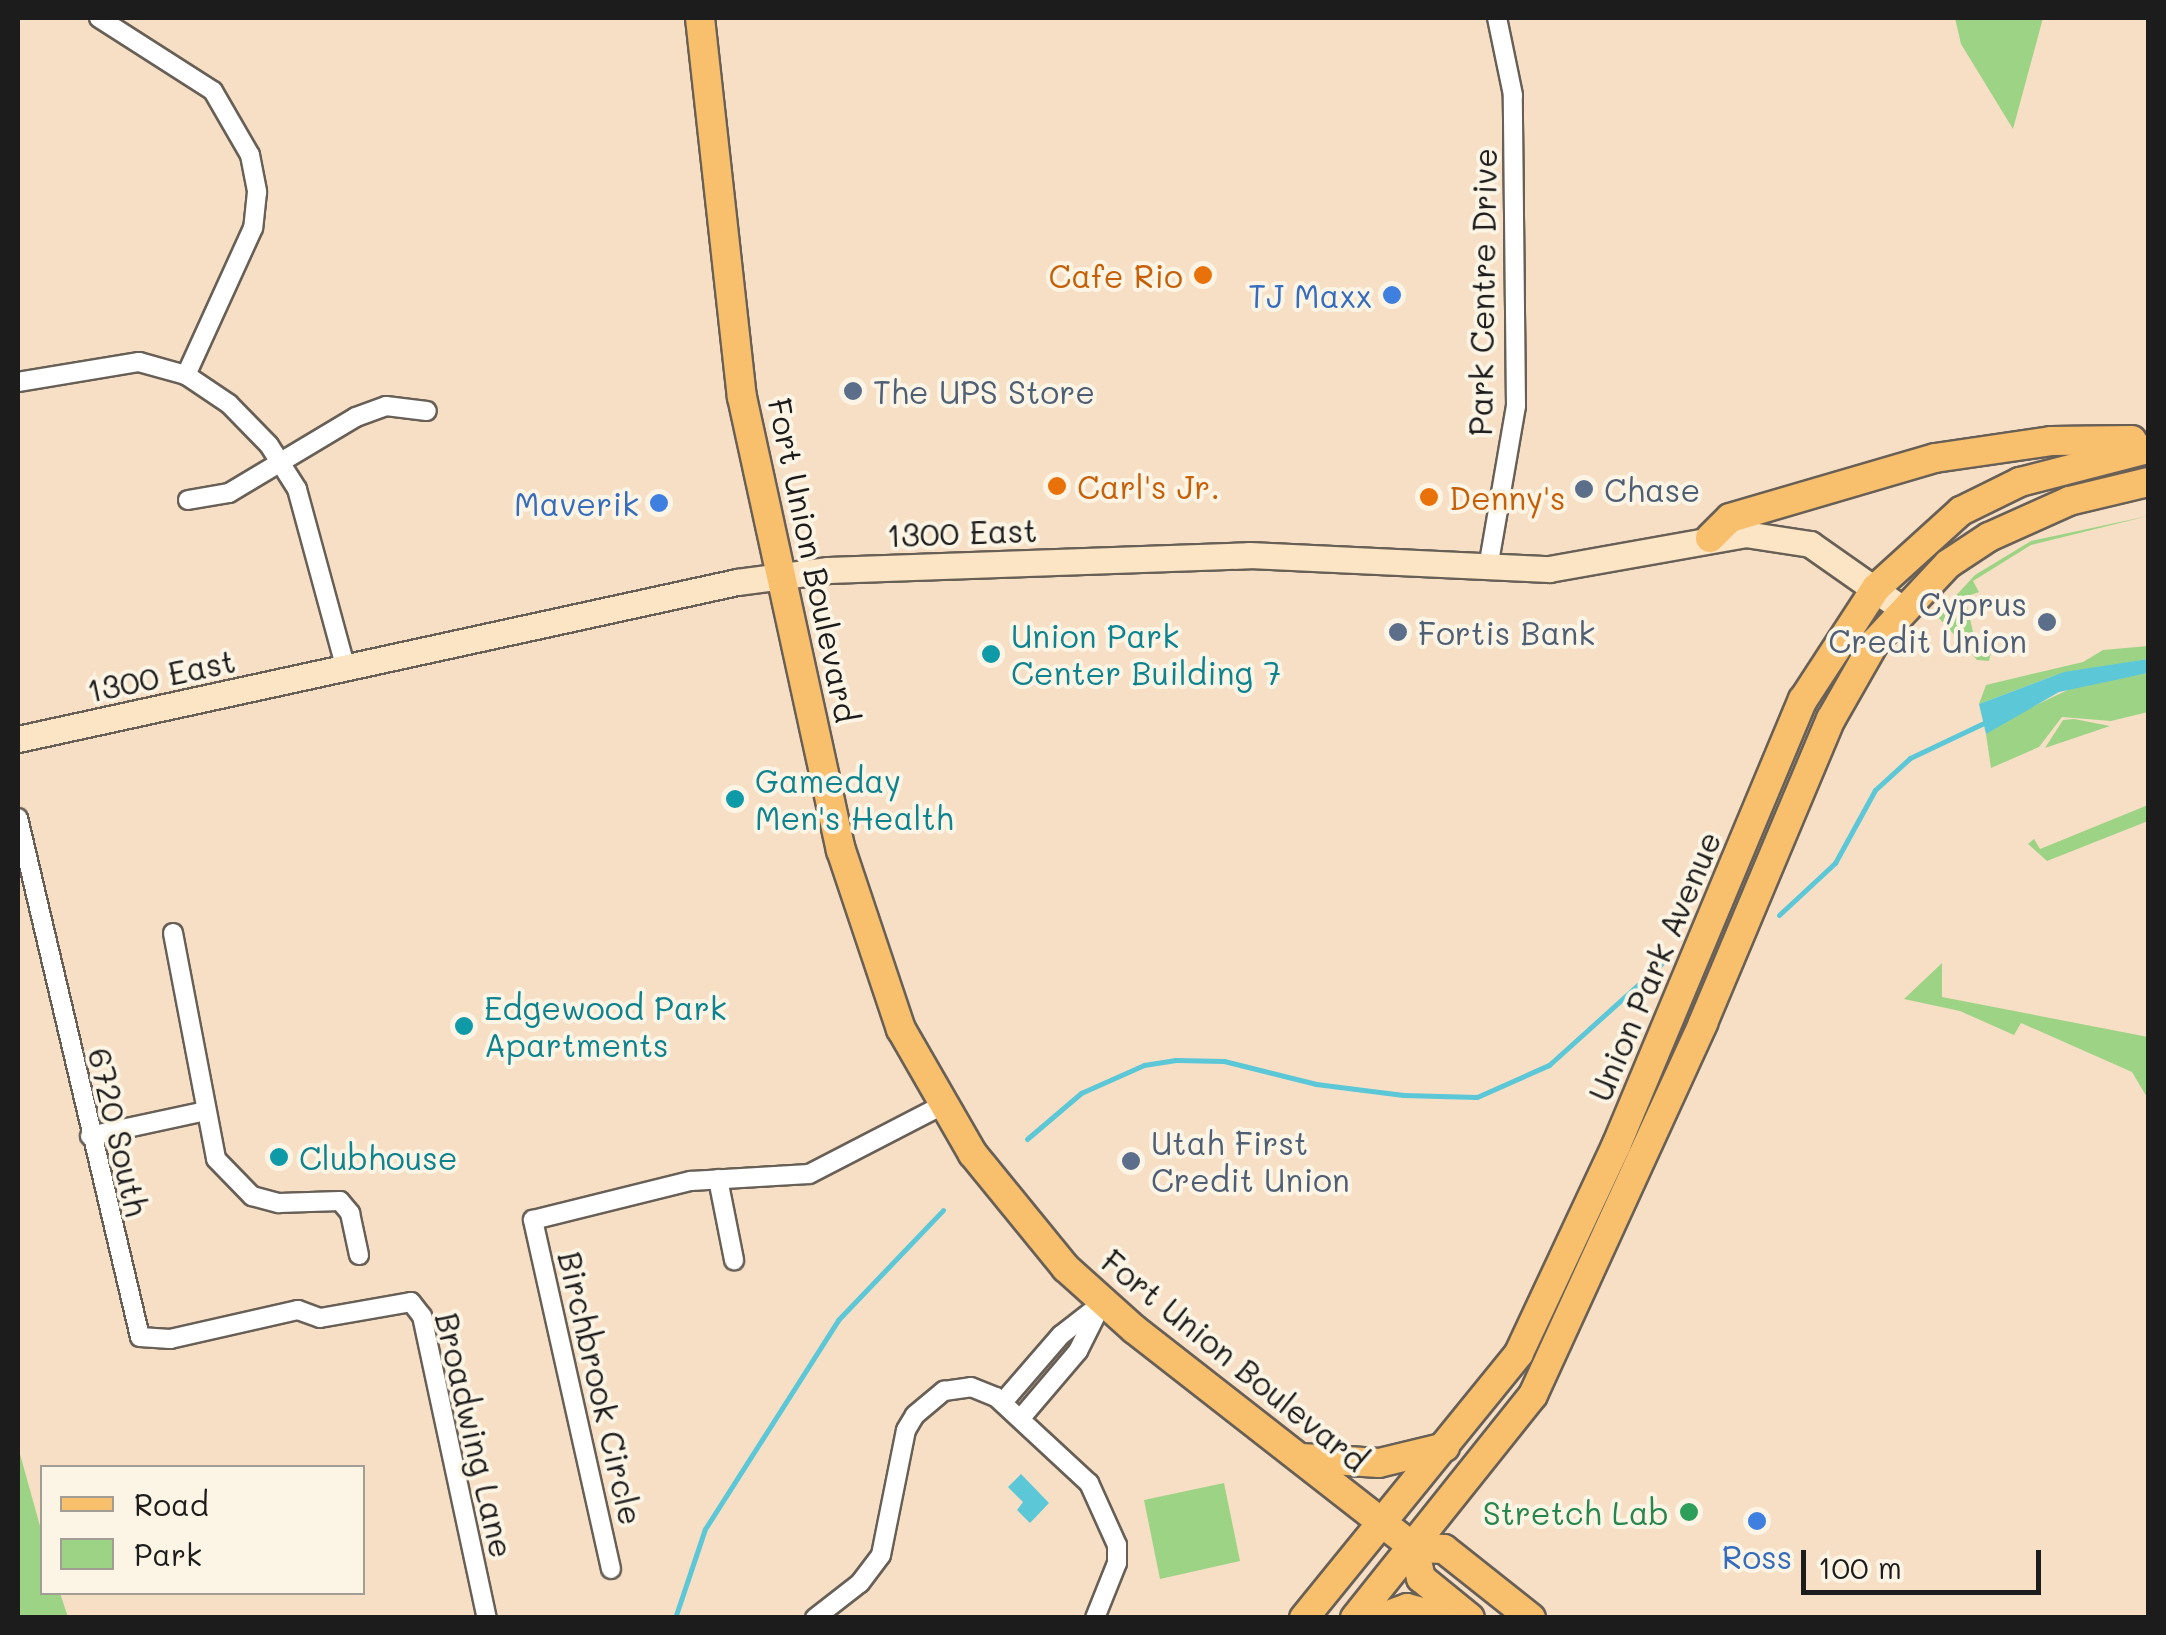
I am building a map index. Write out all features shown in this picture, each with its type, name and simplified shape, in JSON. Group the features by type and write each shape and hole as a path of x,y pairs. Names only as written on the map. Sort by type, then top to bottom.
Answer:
{"main road":[{"name":"Fort Union Boulevard","path":"700,18 735,353 866,938 901,1030 941,1106 1031,1231 1102,1303 1414,1548 1421,1578 1470,1618"},
{"path":"1710,538 1730,518 1936,458 2050,441 2148,445"},
{"name":"Union Park Avenue","path":"1304,1618 1519,1352 1616,1146 1803,700 1876,588 1961,511 2020,482 2148,445"},
{"name":"Union Park Avenue","path":"1354,1618 1414,1548 1532,1396 1564,1336 1832,720 1901,608 1948,564 2022,519 2148,482"},
{"name":"1300 East","path":"18,739 782,576 1249,555 1488,568 1573,566 1746,534 1797,540 1876,588 1901,608"},
{"path":"1301,1458 1380,1463 1446,1447"},
{"name":"Fort Union Boulevard","path":"1414,1548 1444,1549 1532,1618"},
{"path":"1380,1618 1407,1608 1446,1618"}],"street":[{"path":"100,18 213,91 250,155 257,192 253,228 186,375"},
{"name":"Park Centre Drive","path":"1488,568 1516,406 1514,96 1497,18"},
{"path":"18,382 111,362 186,375 252,424 280,461 308,519 346,669"},
{"path":"188,500 229,493 280,461 386,406 427,411"},
{"name":"6720 South","path":"18,818 140,1337 170,1339 259,1316"},
{"path":"172,933 216,1159 229,1178 252,1196 279,1203 340,1201 350,1213 359,1255"},
{"path":"734,1260 718,1179 809,1174 941,1106"},
{"path":"90,1136 206,1111"},
{"name":"Birchbrook Circle","path":"612,1569 533,1220 718,1179"},
{"name":"Broadwing Lane","path":"259,1316 298,1310 320,1318 399,1300 422,1316 487,1618"},
{"path":"1002,1402 1062,1335 1102,1303"},
{"path":"1021,1418 1078,1351 1102,1303"},
{"path":"815,1618 848,1594 881,1554 906,1430 926,1401 971,1387 1002,1402 1090,1482 1112,1524 1117,1562 1096,1618"}],"green space":[{"path":"1955,18 2043,18 2013,129 1961,44"},
{"path":"2148,516 2031,545 1973,581 1979,592 1965,597 1978,654 1991,652 1989,661 1977,660 1937,616 1975,575 2031,541"},
{"path":"2148,646 2148,659 2056,675 1979,704 1986,685 2083,662 2103,650"},
{"path":"2148,673 2148,712 2111,721 2062,717 2039,747 1991,768 1986,734 2009,718 2074,687"},
{"path":"2074,719 2110,726 2045,748 2063,720"},
{"path":"2148,805 2148,821 2047,861 2028,844 2034,839 2040,849"},
{"path":"1942,963 1942,997 2148,1037 2148,1099 2132,1072 2021,1023 2014,1035 1960,1011 1904,999"},
{"path":"18,1447 40,1526 40,1595 61,1595 68,1617 18,1617"},
{"path":"1224,1483 1240,1561 1160,1579 1144,1500"}],"water":[{"path":"2148,659 2148,673 2059,692 1986,734 1979,704 2064,672"},
{"path":"1021,1474 1049,1503 1030,1523 1017,1510 1023,1502 1008,1487"}],"waterway":[{"path":"1779,915 1835,863 1875,790 1910,758 1986,722"},
{"path":"1027,1139 1081,1093 1144,1065 1176,1060 1224,1061 1316,1084 1403,1095 1477,1097 1549,1065 1661,964"},
{"path":"675,1618 705,1529 838,1320 943,1210"}],"place":[{"name":"Cafe Rio","path":"1203,275"},
{"name":"TJ Maxx","path":"1392,295"},
{"name":"The UPS Store","path":"853,391"},
{"name":"Carl's Jr.","path":"1057,486"},
{"name":"Chase","path":"1584,489"},
{"name":"Denny's","path":"1429,497"},
{"name":"Maverik","path":"659,503"},
{"name":"Cyprus Credit Union","path":"2047,622"},
{"name":"Fortis Bank","path":"1398,632"},
{"name":"Union Park Center Building 7","path":"991,654"},
{"name":"Gameday Men's Health","path":"735,799"},
{"name":"Edgewood Park Apartments","path":"464,1026"},
{"name":"Clubhouse","path":"279,1157"},
{"name":"Utah First Credit Union","path":"1131,1161"},
{"name":"Stretch Lab","path":"1689,1512"},
{"name":"Ross","path":"1757,1521"}]}
